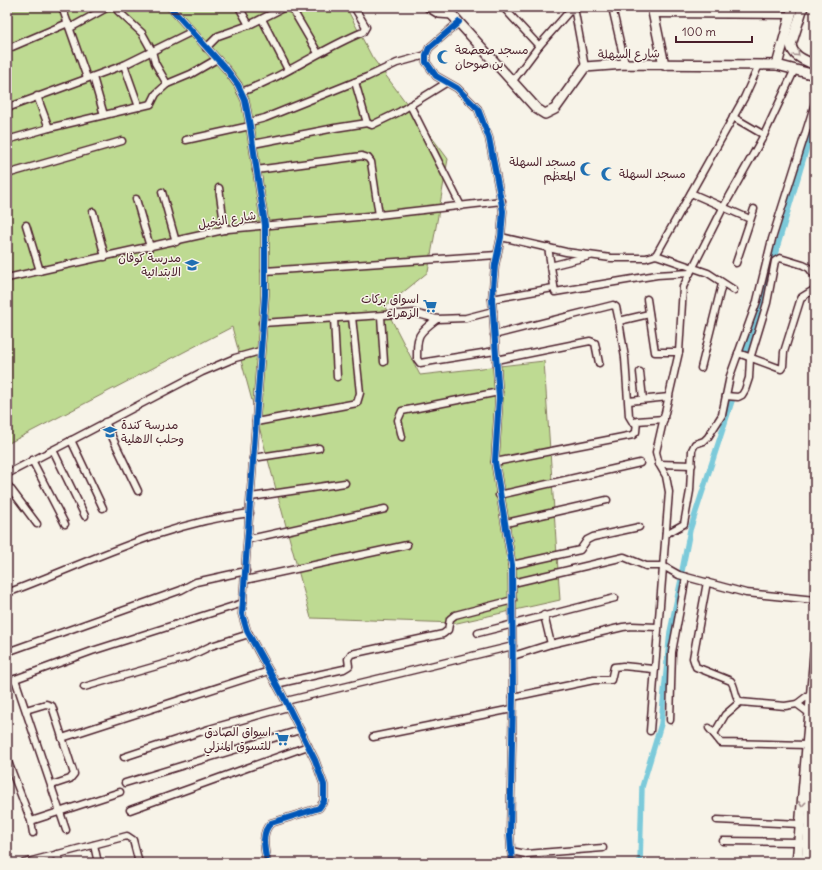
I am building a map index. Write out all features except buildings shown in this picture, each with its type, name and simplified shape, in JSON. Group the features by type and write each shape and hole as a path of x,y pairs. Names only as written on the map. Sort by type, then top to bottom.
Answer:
{"main road":[{"path":"429,7 439,13 452,14"},
{"name":"شارع السهلة","path":"445,7 512,82 542,113 549,113 555,109 585,67 625,64 777,65 815,75"},
{"path":"803,7 791,44 792,50 800,58 815,65"},
{"path":"653,11 664,65"},
{"path":"777,65 792,11"},
{"path":"806,863 813,780 809,713 815,654"},
{"path":"797,863 800,824 811,744"}],"street":[{"path":"62,7 104,115"},
{"path":"7,49 69,25 108,7"},
{"path":"116,7 118,11 142,33 152,51 155,63 167,84"},
{"path":"170,7 191,32 227,70 241,92 250,124 265,225 265,271 262,323 249,539 242,614 249,634 308,746 324,785 324,801 319,808 271,823 266,828 264,836 267,863"},
{"path":"239,7 249,25"},
{"path":"206,48 218,36 249,25 285,7"},
{"path":"291,7 318,54"},
{"path":"241,92 265,83 365,30 365,25 354,7"},
{"path":"503,7 539,46"},
{"path":"512,82 539,46 573,7"},
{"path":"573,7 585,67"},
{"path":"612,7 625,64"},
{"path":"693,7 695,14"},
{"path":"743,14 745,7"},
{"path":"653,11 695,14 743,14 792,11"},
{"path":"262,19 288,70"},
{"path":"459,22 429,48 426,55 426,62 429,68 446,83 458,88 471,100 484,123 489,138 502,200 502,238 497,255 492,311 500,409 495,462 499,495 506,523 512,565 513,697 510,835 512,863"},
{"path":"7,108 124,66 191,32"},
{"path":"186,140 250,124 355,82 397,63 426,55"},
{"path":"7,140 49,128 151,104 156,94 167,84 192,74 216,59"},
{"path":"656,255 733,117 759,65"},
{"path":"124,66 139,107"},
{"path":"650,731 657,627 669,492 666,476 659,464 656,452 679,352 683,287 723,208 764,135 795,69"},
{"path":"355,82 367,123"},
{"path":"253,144 367,123 372,125 410,105 446,83"},
{"path":"37,96 49,128"},
{"path":"666,534 684,524 692,465 692,450 695,444 704,441 708,437 722,415 730,376 757,301 772,239 815,102"},
{"path":"410,105 460,206"},
{"path":"733,117 764,135"},
{"path":"7,174 122,142"},
{"path":"256,170 362,156 368,158 371,162 378,215"},
{"path":"219,188 225,230"},
{"path":"162,192 176,242"},
{"path":"691,193 750,219"},
{"path":"136,199 150,248"},
{"name":"شارع النخيل","path":"7,278 150,248 225,230 378,215 502,200"},
{"path":"736,263 754,209"},
{"path":"93,212 105,257"},
{"path":"26,225 40,271"},
{"path":"502,238 593,255 631,259 656,255 691,270 708,273 722,284 734,290"},
{"path":"548,247 553,288 555,292 691,270"},
{"path":"265,271 497,255"},
{"path":"550,266 593,255"},
{"path":"726,396 738,397 742,395 749,378 750,359 767,303 775,261 780,258 803,265 809,268 815,276"},
{"path":"701,368 722,284"},
{"path":"492,299 553,288"},
{"path":"738,353 750,359 781,369 783,366 784,352 800,301 802,297 815,289"},
{"path":"647,299 655,352 679,352"},
{"path":"494,335 613,305 616,307 629,401 629,416 635,423 636,432 633,435 495,462"},
{"path":"262,323 414,313 436,319 466,318 492,311"},
{"path":"619,321 649,314"},
{"path":"381,316 384,362"},
{"path":"256,422 357,403 360,393 352,317"},
{"path":"334,318 337,377"},
{"path":"436,319 421,331 417,341 417,359 420,363 495,351"},
{"path":"496,360 590,341 595,344 598,362"},
{"path":"7,474 202,372 235,358 260,351"},
{"path":"640,372 643,399"},
{"path":"402,437 398,420 402,411 499,392"},
{"path":"629,401 669,397"},
{"path":"635,423 638,420 664,418"},
{"path":"105,422 138,491"},
{"path":"71,440 103,508"},
{"path":"253,458 319,448"},
{"path":"53,450 85,516"},
{"path":"32,460 65,524"},
{"path":"499,495 640,463"},
{"path":"659,464 692,465"},
{"path":"251,498 345,483"},
{"path":"7,484 37,524"},
{"path":"506,523 607,500"},
{"path":"249,539 385,509"},
{"path":"7,593 96,556 166,530 210,519 250,513"},
{"path":"512,565 580,550 588,540 593,537 639,527"},
{"path":"245,580 407,545"},
{"path":"512,583 624,557 646,566 663,566 686,577 746,593 815,600"},
{"path":"7,652 181,590 196,582 246,571"},
{"path":"670,720 672,652 686,577"},
{"path":"707,582 693,658 696,667 731,681 734,686 735,697 740,702 785,706 797,704 810,694"},
{"path":"478,633 615,598"},
{"path":"276,684 344,669 349,666 348,659 352,654 443,634 448,630 450,619 455,615 513,600"},
{"path":"7,682 92,651 243,603"},
{"path":"544,615 551,644"},
{"path":"513,656 551,644 632,626 657,627"},
{"path":"84,687 188,657 211,646 249,634"},
{"path":"124,757 287,704 513,646"},
{"path":"513,697 594,680 611,680 614,667 624,666 654,669"},
{"path":"62,738 269,671"},
{"path":"15,679 66,830"},
{"path":"714,734 725,715 740,702"},
{"path":"26,710 46,704 52,706 74,774 70,779 52,785"},
{"path":"797,704 809,713"},
{"path":"373,737 512,709"},
{"path":"709,728 721,743 811,744"},
{"path":"125,783 300,730"},
{"path":"130,810 308,746"},
{"path":"7,759 31,821 33,833"},
{"path":"31,821 120,792"},
{"path":"717,820 800,824"},
{"path":"24,863 127,836 131,837 139,863"},
{"path":"723,842 799,842"},
{"path":"94,845 98,863"},
{"path":"511,851 526,854 603,848"},
{"path":"57,854 60,863"}],"green space":[{"path":"7,7 346,7 372,57 448,159 428,272 385,307 420,375 544,361 560,600 457,623 311,618 232,327 7,444"},
{"path":"701,7 741,7 740,9 702,9"}],"waterway":[{"path":"746,352 815,120"},
{"path":"682,571 690,530 732,401"},
{"path":"640,863 642,787 661,724 670,632 681,580"}],"cycle path":[{"path":"170,7 227,70 238,85 245,100 265,225 265,295 242,614 247,631 283,696 315,760 324,785 324,801 319,808 271,823 268,827 264,837 267,863"},
{"path":"459,22 429,48 426,55 426,62 436,76 457,88 478,109 489,138 503,211 501,237 495,265 492,299 499,398 495,462 512,565 513,697 510,835 512,863"}],"place":[{"name":"مسجد صعصعة بن صوحان","path":"444,57"},
{"name":"مسجد السهلة المعظم","path":"587,169"},
{"name":"مسجد السهلة","path":"608,174"},
{"name":"مدرسة كوفان الابتدائية","path":"192,265"},
{"name":"اسواق بركات الزهراء","path":"430,306"},
{"name":"مدرسة كندة وحلب الاهلية","path":"110,432"},
{"name":"اسواق الصادق للتسوق المنزلي","path":"282,739"}]}
